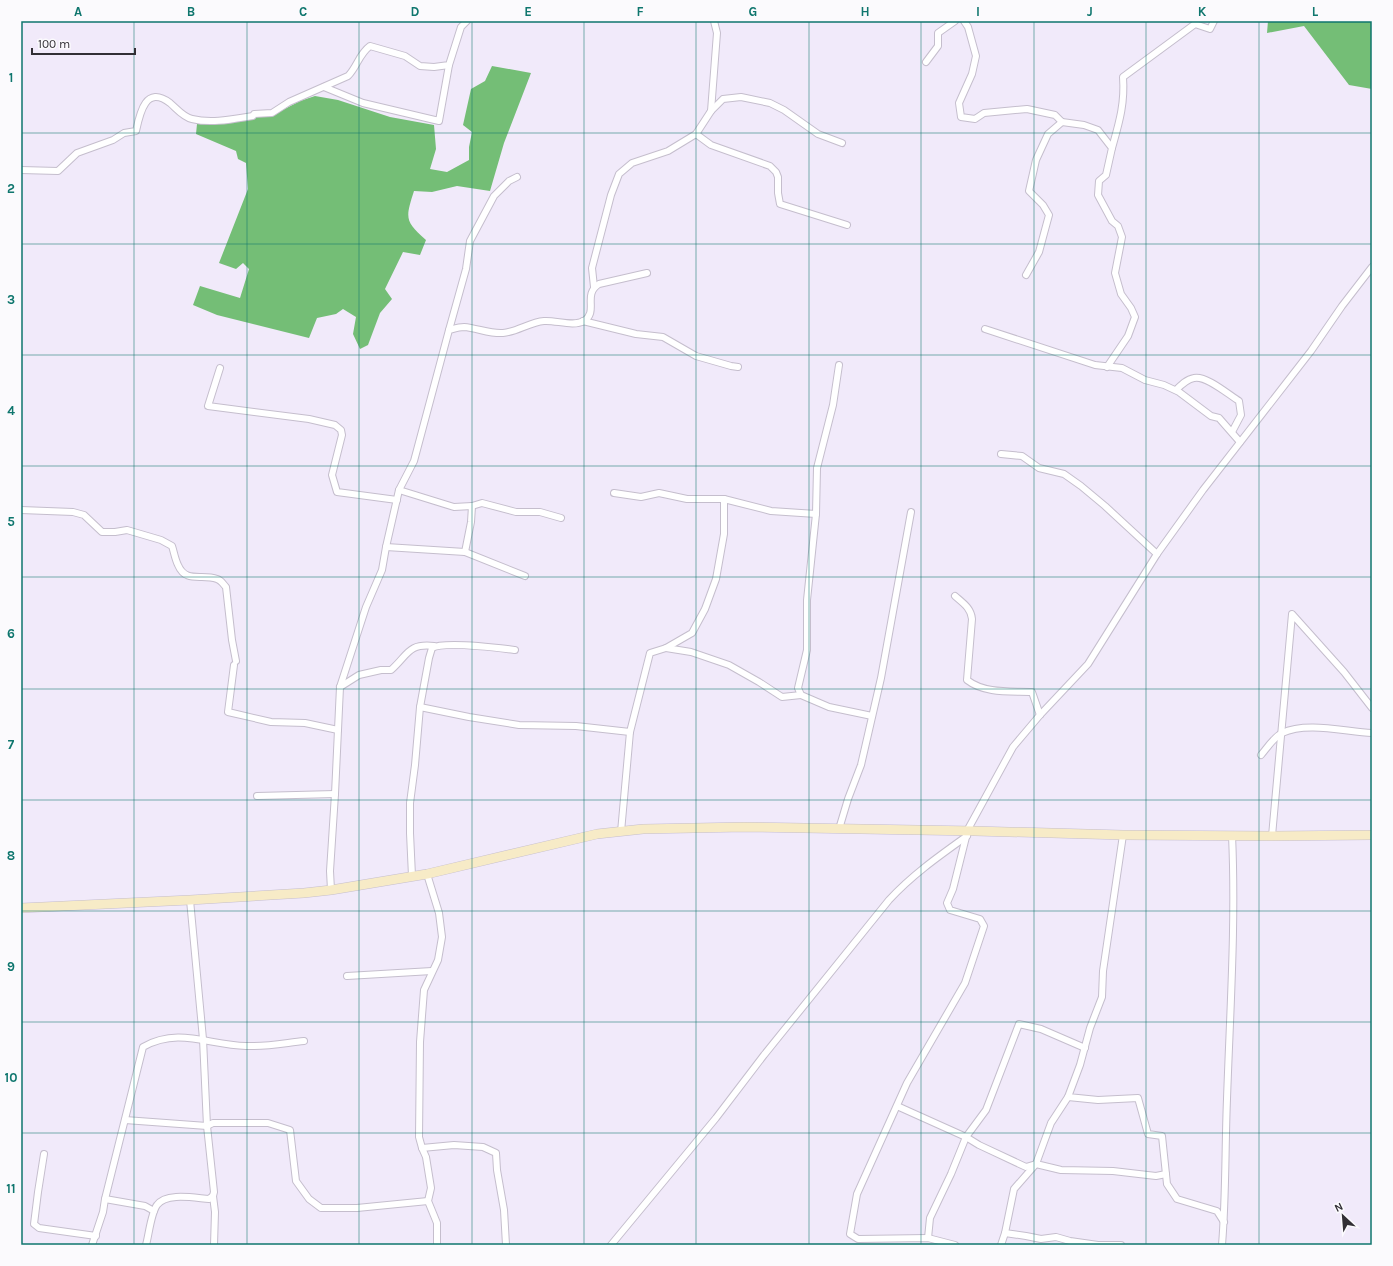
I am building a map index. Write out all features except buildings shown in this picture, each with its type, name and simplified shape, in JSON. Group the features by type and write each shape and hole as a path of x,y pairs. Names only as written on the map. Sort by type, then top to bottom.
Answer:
{"main road":[{"path":"21,908 304,894 427,874 597,834 643,829 696,827 1123,835 1372,835"}],"street":[{"path":"324,87 363,103 438,121 449,65 460,24 467,21"},
{"path":"711,111 718,33 714,21"},
{"path":"926,62 938,46 938,33 955,21"},
{"path":"964,21 968,27 976,56 972,74 959,103 961,117 975,119 984,114 1027,109 1055,115 1062,122 1084,125 1098,130 1112,148"},
{"path":"1108,367 1128,336 1135,317 1131,308 1121,294 1115,273 1122,237 1118,226 1112,222 1098,195 1099,181 1106,175 1121,118 1124,95 1123,77 1195,24 1210,29 1214,21"},
{"path":"21,170 58,171 77,153 113,140 124,133 136,131 141,111 146,101 150,98 159,97 171,104 176,110 190,118 200,121 226,120 253,116 254,114 272,113 289,102 348,76 352,72 364,50 370,46 405,56 420,66 434,67 449,65"},
{"path":"594,287 592,268 611,195 619,174 632,163 668,151 696,134 711,111 723,99 741,97 770,103 784,110 818,134 842,143"},
{"path":"1026,275 1039,252 1049,215 1044,205 1029,191 1033,172 1036,160 1048,134 1062,122"},
{"path":"696,134 711,145 770,166 776,172 778,177 780,204 847,225"},
{"path":"330,890 340,688 366,607 382,570 399,490 414,461 448,330 466,269 470,241 494,196 509,181 517,177"},
{"path":"955,1245 928,1238 858,1239 850,1234 857,1194 907,1083 965,983 984,926 980,919 950,910 947,903 953,889 969,833 1013,747 1040,715 1088,664 1157,554 1202,490 1311,351 1342,306 1372,267"},
{"path":"448,330 463,327 505,333 539,321 546,320 575,323 583,321 591,312 591,292 594,287 599,284 646,273"},
{"path":"583,321 636,334 663,337 696,356 738,367"},
{"path":"985,329 1096,365 1122,368 1145,380 1176,390 1211,416 1219,418 1240,442"},
{"path":"801,696 798,688 807,650 807,600 816,514 816,468 833,405 839,365"},
{"path":"220,368 208,406 309,419 335,425 341,430 342,434 332,475 337,492 397,500"},
{"path":"1176,390 1186,382 1196,377 1208,380 1239,401 1241,415 1232,432"},
{"path":"1001,454 1022,456 1039,468 1064,474 1106,506 1157,554"},
{"path":"399,490 454,507 472,506 482,503 516,512 540,512 561,518"},
{"path":"614,493 641,497 659,493 687,499 724,499 771,511 816,514"},
{"path":"621,832 630,732 650,653 666,648 692,633 705,609 716,578 724,534 724,499"},
{"path":"465,552 471,522 472,506"},
{"path":"21,510 74,512 84,515 102,532 127,530 161,540 172,546 178,566 185,574 192,577 215,578 221,581 226,587 235,663 228,712 270,722 305,723 338,730"},
{"path":"839,829 848,799 861,765 881,678 911,512"},
{"path":"386,547 465,552 525,576"},
{"path":"956,596 968,607 971,612 972,619 967,680 974,686 1002,692 1032,692 1040,715"},
{"path":"1272,836 1292,614 1344,672 1372,708"},
{"path":"340,688 359,675 391,670 414,647 422,645 463,645 515,650"},
{"path":"412,876 410,808 420,707 429,658 434,646"},
{"path":"666,648 691,652 730,665 782,697 801,696 829,707 872,716"},
{"path":"420,707 519,725 576,726 630,732"},
{"path":"1261,755 1282,733 1298,728 1319,728 1372,733"},
{"path":"257,796 335,794"},
{"path":"611,1245 716,1118 764,1055 889,900 905,883 924,867 969,833"},
{"path":"1001,1245 1014,1189 1036,1164 1051,1123 1068,1097 1102,996 1103,971 1123,835"},
{"path":"1222,1245 1233,968 1234,866 1232,835"},
{"path":"427,874 438,913 442,937 438,960 424,990 420,1042 420,1137 422,1148 426,1157 431,1188 428,1201 437,1223 437,1245"},
{"path":"190,900 203,1040 206,1126 214,1192 214,1245"},
{"path":"346,976 432,971"},
{"path":"928,1238 930,1218 951,1174 966,1137 986,1110 1019,1024 1041,1029 1085,1048"},
{"path":"92,1245 103,1212 105,1198 143,1047 154,1041 177,1037 203,1040 224,1045 248,1046 274,1045 304,1040"},
{"path":"1068,1097 1098,1100 1138,1098 1148,1134 1162,1136 1167,1184 1177,1200 1217,1211 1224,1222"},
{"path":"897,1106 966,1137 979,1145 1026,1167 1036,1164 1061,1170 1113,1171 1156,1176 1166,1174"},
{"path":"125,1120 206,1126 213,1123 268,1123 290,1130 296,1181 309,1198 321,1208 357,1208 428,1201"},
{"path":"422,1148 469,1146 483,1147 496,1153 497,1170 504,1210 506,1245"},
{"path":"44,1154 34,1224 39,1228 96,1236"},
{"path":"146,1245 154,1210 161,1201 175,1197 209,1199 213,1196"},
{"path":"105,1198 145,1206 154,1210"},
{"path":"1005,1233 1041,1239 1056,1237 1070,1241 1098,1245 1121,1245"}],"green space":[{"path":"1268,21 1372,21 1372,89 1349,85 1304,26 1267,33"},
{"path":"492,66 531,73 504,143 490,191 457,186 432,192 414,191 409,208 409,219 414,228 426,240 420,255 403,252 385,289 392,299 380,313 368,345 360,349 353,334 356,317 343,309 336,314 317,318 309,338 217,315 193,305 200,286 240,298 249,269 243,263 236,269 219,263 248,189 246,163 238,159 236,151 196,134 197,124 222,124 277,113 300,101 315,96 338,100 390,117 434,125 436,149 430,169 447,172 469,160 469,147 472,132 463,125 471,89 485,81"}]}
